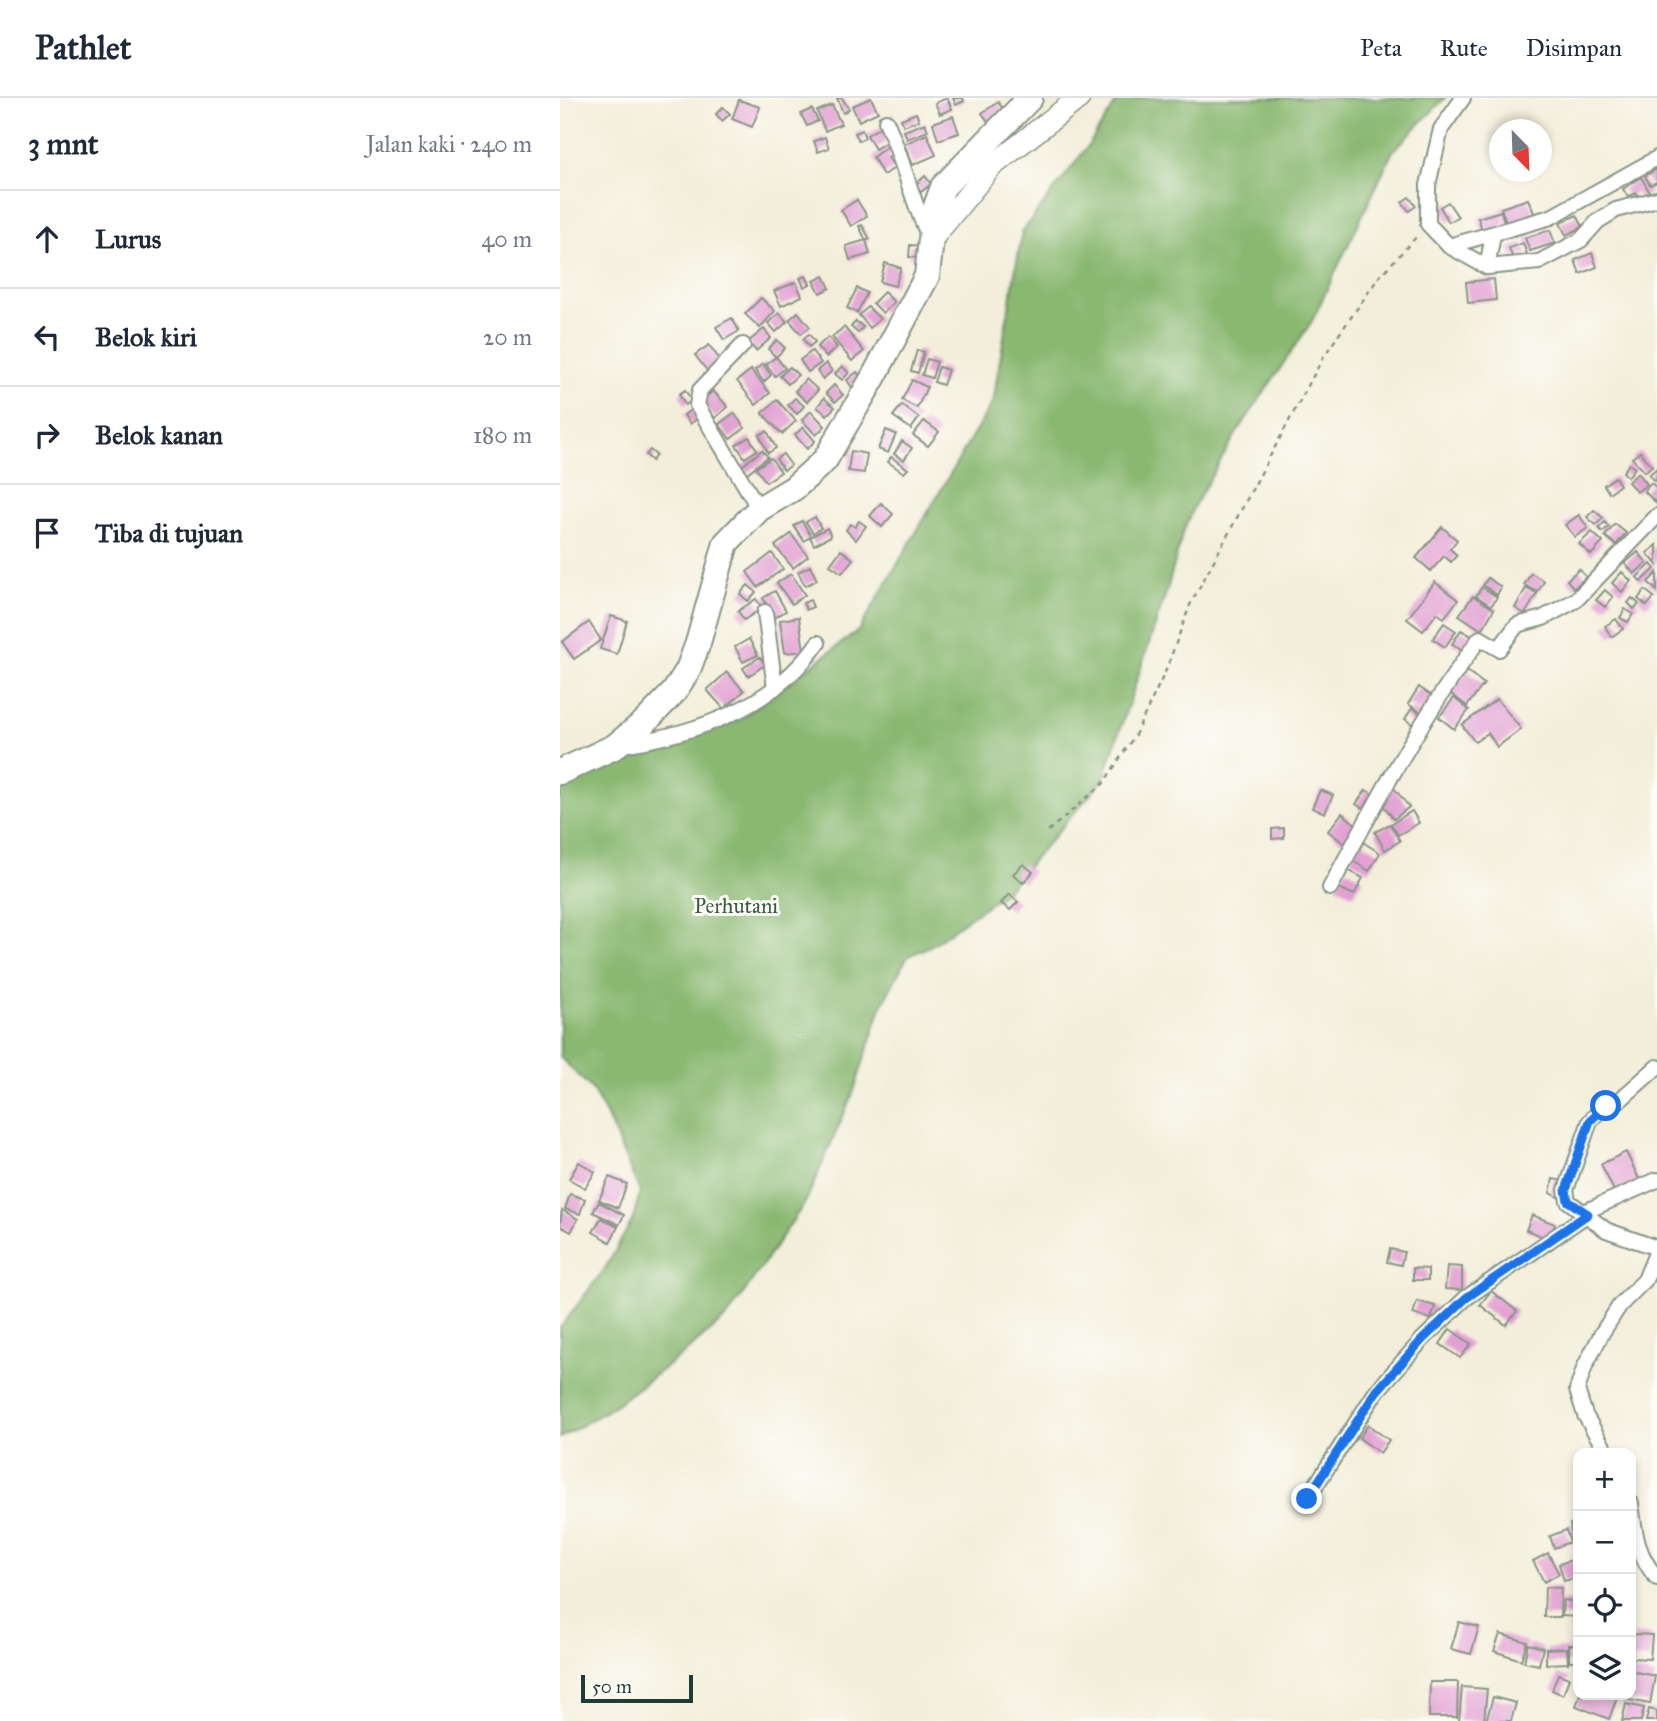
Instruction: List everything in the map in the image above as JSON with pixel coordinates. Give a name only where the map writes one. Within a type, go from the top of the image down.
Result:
[{"type":"highway","points":[[560,772],[614,747],[647,720],[674,692],[688,670],[726,543],[759,509],[794,488],[824,460],[840,436],[927,276],[934,212],[943,187],[1030,98]]},
{"type":"main road","points":[[931,240],[962,199],[992,167],[1079,98]]},
{"type":"street","points":[[1463,98],[1441,129],[1429,185],[1428,224],[1449,246],[1487,267],[1539,262],[1581,240],[1598,221],[1616,210],[1657,199]]},
{"type":"street","points":[[886,121],[899,149],[916,209],[931,240]]},
{"type":"street","points":[[1449,246],[1493,235],[1570,208],[1657,158]]},
{"type":"street","points":[[1487,267],[1493,235]]},
{"type":"street","points":[[743,345],[700,390],[697,405],[759,509]]},
{"type":"street","points":[[1330,888],[1383,790],[1442,691],[1480,638],[1499,649],[1517,625],[1543,618],[1576,600],[1657,516]]},
{"type":"street","points":[[765,612],[775,688]]},
{"type":"street","points":[[614,747],[681,734],[746,707],[801,667],[818,643]]},
{"type":"street","points":[[1604,1448],[1585,1415],[1577,1390],[1585,1366],[1602,1334],[1620,1305],[1645,1280],[1657,1249],[1606,1230],[1568,1201],[1566,1190],[1590,1121],[1602,1108],[1618,1102],[1657,1067]]},
{"type":"street","points":[[1307,1499],[1376,1392],[1422,1340],[1466,1298],[1586,1213],[1657,1180]]},
{"type":"street","points":[[1631,1511],[1633,1536],[1645,1564],[1657,1578]]},
{"type":"path","points":[[1048,831],[1103,784],[1135,735],[1166,670],[1190,605],[1324,356],[1379,277],[1428,224]]},
{"type":"green space","name":"Perhutani","points":[[1119,98],[1445,98],[1393,151],[1312,321],[1236,434],[1194,506],[1183,532],[1167,590],[1103,780],[1006,891],[932,945],[907,957],[881,1007],[854,1091],[806,1201],[728,1316],[678,1358],[611,1408],[560,1438],[560,1328],[606,1267],[633,1219],[640,1192],[606,1114],[591,1088],[560,1057],[560,782],[740,719],[859,630],[993,401],[1022,232],[1088,146]]},
{"type":"building","points":[[837,98],[842,98],[849,109],[843,113]]},
{"type":"building","points":[[871,98],[878,112],[859,121],[852,106]]},
{"type":"building","points":[[947,98],[952,109],[940,114],[935,103]]},
{"type":"building","points":[[953,98],[963,98],[964,101],[956,105]]},
{"type":"building","points":[[739,100],[760,107],[752,127],[732,119]]},
{"type":"building","points":[[998,102],[1005,112],[989,123],[982,113]]},
{"type":"building","points":[[832,105],[841,124],[825,131],[817,111]]},
{"type":"building","points":[[723,107],[730,114],[722,121],[716,114]]},
{"type":"building","points":[[812,109],[818,121],[807,126],[801,114]]},
{"type":"building","points":[[916,113],[919,120],[904,126],[901,119]]},
{"type":"building","points":[[953,116],[959,133],[938,140],[933,123]]},
{"type":"building","points":[[925,123],[928,131],[907,139],[904,131]]},
{"type":"building","points":[[882,126],[890,140],[875,149],[867,135]]},
{"type":"building","points":[[862,130],[865,138],[859,141],[855,133]]},
{"type":"building","points":[[927,134],[936,155],[913,165],[904,144]]},
{"type":"building","points":[[825,137],[829,148],[818,152],[814,141]]},
{"type":"building","points":[[890,144],[895,152],[888,157],[895,168],[883,175],[873,157]]},
{"type":"building","points":[[1657,169],[1657,182],[1650,185],[1645,176]]},
{"type":"building","points":[[925,176],[931,184],[921,192],[915,185]]},
{"type":"building","points":[[1641,177],[1650,193],[1640,199],[1636,193],[1628,197],[1623,189]]},
{"type":"building","points":[[1409,197],[1416,206],[1409,211],[1402,202]]},
{"type":"building","points":[[1528,199],[1535,215],[1507,225],[1501,208]]},
{"type":"building","points":[[857,200],[867,216],[851,226],[841,210]]},
{"type":"building","points":[[1448,202],[1458,217],[1449,222],[1440,207]]},
{"type":"building","points":[[1501,211],[1505,225],[1483,233],[1478,218]]},
{"type":"building","points":[[1577,215],[1583,227],[1566,235],[1560,223]]},
{"type":"building","points":[[862,225],[870,239],[866,241],[859,226]]},
{"type":"building","points":[[1550,230],[1555,243],[1530,251],[1525,238]]},
{"type":"building","points":[[866,240],[870,254],[850,260],[846,246]]},
{"type":"building","points":[[1523,243],[1527,254],[1513,259],[1509,248]]},
{"type":"building","points":[[910,245],[920,246],[918,258],[909,257]]},
{"type":"building","points":[[1592,253],[1597,267],[1580,274],[1575,260]]},
{"type":"building","points":[[885,263],[901,268],[895,286],[880,282]]},
{"type":"building","points":[[806,276],[810,284],[804,287],[800,278]]},
{"type":"building","points":[[824,276],[830,288],[820,293],[814,281]]},
{"type":"building","points":[[1494,279],[1496,300],[1468,303],[1466,282]]},
{"type":"building","points":[[796,282],[802,296],[781,306],[774,291]]},
{"type":"building","points":[[857,288],[867,293],[857,313],[847,308]]},
{"type":"building","points":[[884,292],[894,302],[883,313],[873,303]]},
{"type":"building","points":[[761,298],[775,311],[760,328],[745,314]]},
{"type":"building","points":[[868,307],[880,319],[870,328],[859,315]]},
{"type":"building","points":[[798,312],[810,327],[801,334],[789,320]]},
{"type":"building","points":[[779,313],[787,322],[776,332],[768,323]]},
{"type":"building","points":[[732,318],[739,331],[724,340],[716,327]]},
{"type":"building","points":[[856,321],[863,327],[858,333],[851,327]]},
{"type":"building","points":[[844,327],[864,351],[852,361],[832,337]]},
{"type":"building","points":[[764,329],[771,338],[756,351],[748,342]]},
{"type":"building","points":[[809,334],[815,342],[809,347],[803,339]]},
{"type":"building","points":[[828,337],[837,347],[826,357],[817,347]]},
{"type":"building","points":[[777,340],[785,348],[776,357],[768,349]]},
{"type":"building","points":[[709,345],[721,361],[708,372],[695,355]]},
{"type":"building","points":[[917,350],[924,352],[918,373],[911,371]]},
{"type":"building","points":[[812,351],[821,363],[808,372],[800,360]]},
{"type":"building","points":[[776,357],[785,368],[775,376],[766,364]]},
{"type":"building","points":[[927,359],[937,362],[932,378],[922,375]]},
{"type":"building","points":[[826,363],[832,371],[823,379],[817,371]]},
{"type":"building","points":[[763,364],[771,375],[764,382],[755,370]]},
{"type":"building","points":[[842,366],[849,373],[842,380],[835,374]]},
{"type":"building","points":[[790,367],[798,375],[788,384],[780,376]]},
{"type":"building","points":[[939,367],[948,370],[943,385],[934,382]]},
{"type":"building","points":[[751,370],[770,393],[756,405],[737,381]]},
{"type":"building","points":[[857,372],[863,381],[853,389],[847,380]]},
{"type":"building","points":[[806,379],[818,390],[807,402],[795,391]]},
{"type":"building","points":[[912,380],[927,387],[917,408],[902,400]]},
{"type":"building","points":[[834,385],[843,395],[835,402],[826,393]]},
{"type":"building","points":[[685,390],[692,401],[685,405],[679,394]]},
{"type":"building","points":[[713,391],[728,407],[715,418],[701,402]]},
{"type":"building","points":[[795,398],[804,406],[797,414],[788,405]]},
{"type":"building","points":[[824,398],[835,407],[827,415],[817,407]]},
{"type":"building","points":[[777,400],[796,421],[782,434],[762,413]]},
{"type":"building","points":[[902,405],[919,418],[911,429],[893,416]]},
{"type":"building","points":[[692,409],[698,418],[690,424],[684,415]]},
{"type":"building","points":[[811,411],[825,426],[816,435],[802,420]]},
{"type":"building","points":[[734,413],[745,428],[730,439],[719,424]]},
{"type":"building","points":[[924,421],[939,432],[928,446],[913,435]]},
{"type":"building","points":[[803,427],[815,441],[807,449],[795,435]]},
{"type":"building","points":[[886,430],[896,434],[888,453],[878,449]]},
{"type":"building","points":[[767,431],[776,448],[768,453],[759,435]]},
{"type":"building","points":[[749,437],[757,450],[745,458],[736,445]]},
{"type":"building","points":[[902,441],[912,448],[904,460],[894,454]]},
{"type":"building","points":[[650,450],[656,455],[652,461],[646,455]]},
{"type":"building","points":[[762,450],[768,457],[747,473],[742,466]]},
{"type":"building","points":[[851,451],[867,454],[864,473],[848,471]]},
{"type":"building","points":[[1640,452],[1652,466],[1645,472],[1632,458]]},
{"type":"building","points":[[783,454],[791,465],[784,470],[776,459]]},
{"type":"building","points":[[891,457],[908,469],[904,473],[888,462]]},
{"type":"building","points":[[771,458],[781,472],[766,482],[756,468]]},
{"type":"building","points":[[1629,464],[1635,468],[1628,477],[1623,472]]},
{"type":"building","points":[[1657,468],[1657,479],[1654,481],[1649,475]]},
{"type":"building","points":[[1638,473],[1647,484],[1637,492],[1628,482]]},
{"type":"building","points":[[1615,477],[1620,485],[1609,493],[1604,485]]},
{"type":"building","points":[[1651,483],[1657,488],[1657,504],[1644,491]]},
{"type":"building","points":[[881,503],[893,514],[882,527],[870,516]]},
{"type":"building","points":[[1594,510],[1603,518],[1596,525],[1587,517]]},
{"type":"building","points":[[1579,515],[1588,528],[1575,537],[1565,525]]},
{"type":"building","points":[[815,517],[821,528],[813,533],[806,522]]},
{"type":"building","points":[[802,521],[811,536],[804,541],[794,526]]},
{"type":"building","points":[[859,521],[866,526],[856,540],[846,530],[850,524],[855,527]]},
{"type":"building","points":[[1605,522],[1609,527],[1602,532],[1599,528]]},
{"type":"building","points":[[1615,524],[1626,533],[1616,545],[1605,536]]},
{"type":"building","points":[[1442,527],[1457,540],[1450,549],[1457,555],[1451,562],[1444,556],[1431,571],[1416,558]]},
{"type":"building","points":[[827,528],[831,536],[814,545],[810,537]]},
{"type":"building","points":[[1592,532],[1603,542],[1591,555],[1579,544]]},
{"type":"building","points":[[791,534],[808,556],[793,568],[775,546]]},
{"type":"building","points":[[1657,545],[1657,565],[1647,553]]},
{"type":"building","points":[[841,550],[853,559],[842,573],[830,565]]},
{"type":"building","points":[[1638,552],[1647,563],[1634,574],[1625,563]]},
{"type":"building","points":[[772,553],[783,569],[758,587],[747,572]]},
{"type":"building","points":[[1651,564],[1655,569],[1641,582],[1637,577]]},
{"type":"building","points":[[810,566],[817,580],[805,586],[798,572]]},
{"type":"building","points":[[1579,569],[1586,577],[1574,588],[1567,580]]},
{"type":"building","points":[[1622,572],[1631,581],[1622,592],[1612,583]]},
{"type":"building","points":[[1531,573],[1544,581],[1538,592],[1524,585]]},
{"type":"building","points":[[1657,573],[1657,591],[1648,582]]},
{"type":"building","points":[[791,574],[805,595],[792,604],[777,583]]},
{"type":"building","points":[[1488,578],[1501,587],[1497,595],[1483,585]]},
{"type":"building","points":[[1435,582],[1458,600],[1444,618],[1437,613],[1423,631],[1407,619]]},
{"type":"building","points":[[748,585],[756,592],[748,601],[740,594]]},
{"type":"building","points":[[1482,587],[1497,597],[1491,606],[1476,596]]},
{"type":"building","points":[[1526,588],[1537,594],[1525,614],[1515,608]]},
{"type":"building","points":[[1605,590],[1613,597],[1605,607],[1596,600]]},
{"type":"building","points":[[1645,590],[1654,597],[1647,606],[1638,599]]},
{"type":"building","points":[[775,591],[786,611],[774,618],[763,598]]},
{"type":"building","points":[[1473,596],[1494,609],[1482,630],[1459,615]]},
{"type":"building","points":[[1632,598],[1639,604],[1634,609],[1628,603]]},
{"type":"building","points":[[756,599],[762,608],[744,620],[738,611]]},
{"type":"building","points":[[810,600],[813,607],[806,610],[803,603]]},
{"type":"building","points":[[1625,609],[1633,614],[1628,622],[1620,618]]},
{"type":"building","points":[[611,616],[627,621],[617,654],[600,649]]},
{"type":"building","points":[[799,617],[804,651],[785,653],[780,620]]},
{"type":"building","points":[[1616,619],[1623,629],[1611,637],[1605,626]]},
{"type":"building","points":[[589,622],[601,640],[574,659],[562,642]]},
{"type":"building","points":[[1444,623],[1456,631],[1445,647],[1433,639]]},
{"type":"building","points":[[1461,630],[1472,636],[1463,650],[1452,644]]},
{"type":"building","points":[[749,639],[758,655],[743,662],[735,647]]},
{"type":"building","points":[[760,657],[765,665],[748,676],[743,668]]},
{"type":"building","points":[[1467,671],[1484,684],[1467,706],[1450,693]]},
{"type":"building","points":[[727,672],[744,691],[724,709],[707,690]]},
{"type":"building","points":[[1419,687],[1435,698],[1424,714],[1408,704]]},
{"type":"building","points":[[1454,698],[1469,710],[1454,729],[1439,717]]},
{"type":"building","points":[[1497,699],[1521,729],[1497,747],[1488,733],[1475,742],[1462,725]]},
{"type":"building","points":[[1412,708],[1425,717],[1417,728],[1405,719]]},
{"type":"building","points":[[1394,788],[1409,807],[1394,819],[1379,800]]},
{"type":"building","points":[[1320,790],[1333,795],[1325,813],[1312,808]]},
{"type":"building","points":[[1366,790],[1376,796],[1367,811],[1356,804]]},
{"type":"building","points":[[1412,811],[1419,823],[1398,835],[1391,824]]},
{"type":"building","points":[[1342,813],[1359,827],[1345,844],[1328,831]]},
{"type":"building","points":[[1390,824],[1400,841],[1385,850],[1375,832]]},
{"type":"building","points":[[1284,828],[1284,838],[1272,839],[1272,829]]},
{"type":"building","points":[[1361,841],[1380,853],[1369,871],[1350,859]]},
{"type":"building","points":[[1023,864],[1033,872],[1023,883],[1013,874]]},
{"type":"building","points":[[1346,869],[1363,878],[1354,895],[1337,887]]},
{"type":"building","points":[[1009,894],[1018,902],[1010,910],[1001,903]]},
{"type":"building","points":[[1626,1152],[1640,1181],[1615,1193],[1601,1164]]},
{"type":"building","points":[[579,1162],[595,1172],[585,1188],[569,1179]]},
{"type":"building","points":[[609,1177],[627,1184],[618,1208],[599,1200]]},
{"type":"building","points":[[1553,1179],[1563,1181],[1560,1198],[1550,1193]]},
{"type":"building","points":[[570,1194],[585,1199],[580,1214],[565,1209]]},
{"type":"building","points":[[599,1202],[624,1215],[619,1225],[593,1212]]},
{"type":"building","points":[[562,1210],[578,1219],[571,1232],[560,1226]]},
{"type":"building","points":[[1532,1215],[1555,1224],[1549,1239],[1526,1230]]},
{"type":"building","points":[[601,1218],[618,1227],[610,1242],[593,1232]]},
{"type":"building","points":[[1390,1249],[1404,1252],[1401,1265],[1387,1262]]},
{"type":"building","points":[[1447,1266],[1462,1267],[1462,1290],[1445,1289]]},
{"type":"building","points":[[1413,1268],[1428,1269],[1428,1280],[1413,1280]]},
{"type":"building","points":[[1491,1291],[1517,1311],[1506,1325],[1480,1305]]},
{"type":"building","points":[[1417,1301],[1435,1306],[1431,1319],[1413,1314]]},
{"type":"building","points":[[1450,1329],[1471,1344],[1460,1358],[1440,1344]]},
{"type":"building","points":[[1368,1425],[1389,1440],[1380,1453],[1359,1438]]},
{"type":"building","points":[[1573,1523],[1573,1546],[1570,1524]]},
{"type":"building","points":[[1566,1530],[1570,1542],[1554,1548],[1550,1536]]},
{"type":"building","points":[[1548,1553],[1559,1574],[1544,1582],[1533,1561]]},
{"type":"building","points":[[1573,1560],[1573,1578],[1564,1581],[1559,1564]]},
{"type":"building","points":[[1545,1587],[1561,1588],[1560,1617],[1544,1617]]},
{"type":"building","points":[[1563,1600],[1573,1601],[1573,1617],[1562,1616]]},
{"type":"building","points":[[1459,1622],[1479,1627],[1471,1654],[1451,1649]]},
{"type":"building","points":[[1500,1634],[1527,1642],[1521,1660],[1494,1651]]},
{"type":"building","points":[[1636,1634],[1652,1635],[1650,1659],[1636,1658]]},
{"type":"building","points":[[1528,1644],[1543,1648],[1539,1665],[1524,1662]]},
{"type":"building","points":[[1569,1645],[1573,1645],[1573,1661],[1569,1661]]},
{"type":"building","points":[[1567,1648],[1568,1663],[1546,1664],[1546,1649]]},
{"type":"building","points":[[1636,1672],[1655,1676],[1650,1704],[1629,1700],[1636,1700]]},
{"type":"building","points":[[1558,1674],[1569,1678],[1563,1695],[1552,1690]]},
{"type":"building","points":[[1430,1682],[1458,1682],[1457,1717],[1429,1717]]},
{"type":"building","points":[[1462,1687],[1487,1689],[1484,1721],[1459,1721]]},
{"type":"building","points":[[1493,1697],[1516,1703],[1511,1721],[1486,1721]]},
{"type":"building","points":[[1578,1700],[1616,1700],[1609,1719],[1576,1706]]},
{"type":"building","points":[[1626,1704],[1644,1708],[1641,1721],[1622,1721]]},
{"type":"building","points":[[1649,1709],[1657,1711],[1657,1721],[1646,1721]]},
{"type":"route","points":[[1307,1499],[1376,1392],[1422,1340],[1466,1298],[1588,1214],[1568,1201],[1566,1190],[1590,1121],[1606,1106]]}]
